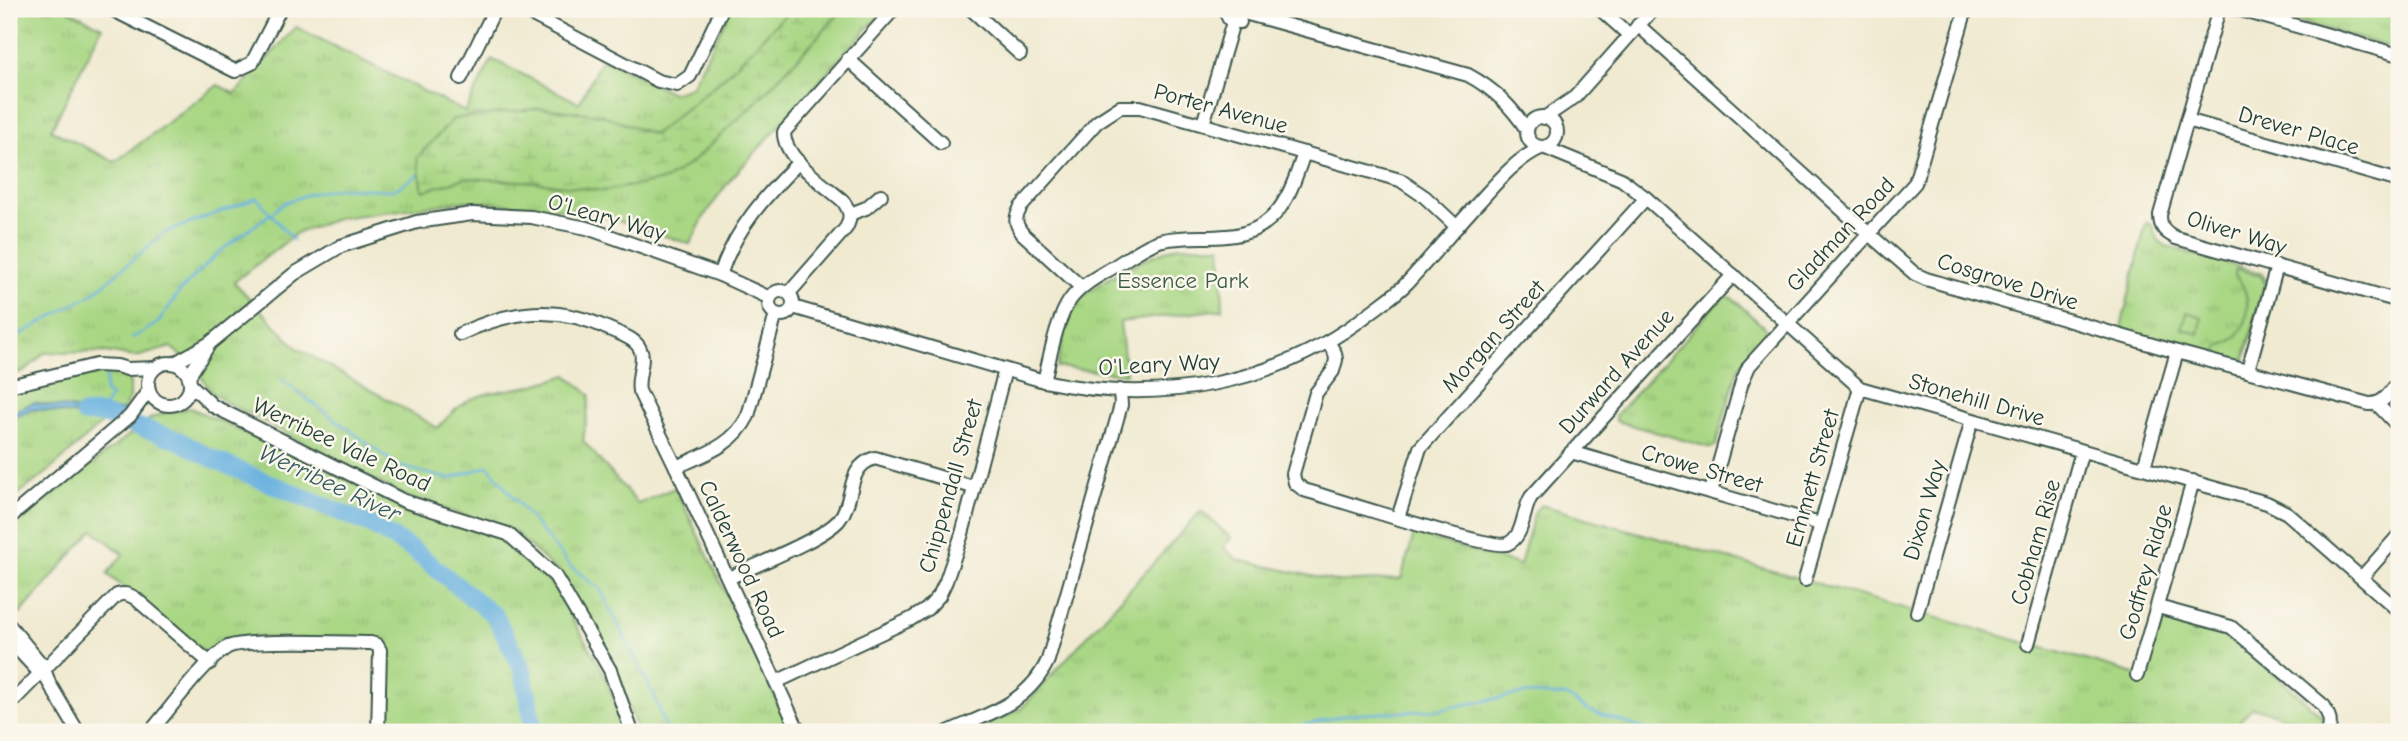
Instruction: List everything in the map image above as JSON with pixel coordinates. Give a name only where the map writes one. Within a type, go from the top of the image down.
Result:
[{"type":"street","points":[[111,9],[235,71],[252,63],[280,9]]},
{"type":"street","points":[[461,78],[495,9]]},
{"type":"street","points":[[521,9],[658,81],[677,85],[690,76],[722,9]]},
{"type":"street","points":[[789,293],[846,228],[850,214],[843,201],[791,154],[785,143],[784,132],[894,9]]},
{"type":"street","points":[[971,9],[1020,54]]},
{"type":"street","points":[[1224,9],[1226,16],[1233,22],[1242,21],[1249,12],[1468,75],[1489,86],[1505,101],[1534,145],[1543,147]]},
{"type":"street","points":[[1600,9],[1629,35]]},
{"type":"street","points":[[1505,174],[1533,151],[1553,142],[1575,97],[1653,9]]},
{"type":"street","name":"Gladman Road","points":[[1711,492],[1745,373],[1915,183],[1966,9]]},
{"type":"street","name":"Oliver Way","points":[[2219,9],[2160,215],[2160,224],[2176,238],[2399,301]]},
{"type":"street","points":[[2237,9],[2399,55]]},
{"type":"street","points":[[1203,124],[1233,22]]},
{"type":"street","name":"Cosgrove Drive","points":[[1638,25],[1915,274],[2177,352],[2369,404],[2378,404]]},
{"type":"street","points":[[848,59],[940,143]]},
{"type":"street","points":[[1505,174],[1524,144],[1532,122],[1575,97]]},
{"type":"street","points":[[1505,101],[1554,124],[1568,152],[1578,162]]},
{"type":"street","name":"Porter Avenue","points":[[1081,287],[1022,233],[1015,218],[1021,207],[1097,122],[1120,107],[1140,107],[1400,180],[1425,197],[1457,227]]},
{"type":"street","name":"Drever Place","points":[[2188,120],[2399,181]]},
{"type":"street","name":"Stonehill Drive","points":[[1543,147],[1621,179],[1646,198],[1860,388],[2267,503],[2287,513],[2399,611]]},
{"type":"street","points":[[1044,381],[1062,317],[1069,302],[1081,287],[1160,240],[1229,236],[1266,223],[1284,205],[1292,191],[1304,153]]},
{"type":"street","points":[[720,275],[731,244],[745,223],[799,162]]},
{"type":"street","name":"O'Leary Way","points":[[793,307],[1075,388],[1121,390],[1206,387],[1261,373],[1328,342],[1354,326],[1406,285],[1505,174]]},
{"type":"street","points":[[850,214],[866,208],[881,195]]},
{"type":"street","name":"Morgan Street","points":[[1398,518],[1420,448],[1646,198]]},
{"type":"street","name":"O'Leary Way","points":[[175,363],[210,343],[294,274],[341,246],[417,222],[472,214],[531,217],[587,228],[720,275],[770,298]]},
{"type":"street","points":[[2248,370],[2277,266]]},
{"type":"street","name":"Durward Avenue","points":[[1398,518],[1489,544],[1506,544],[1515,539],[1531,497],[1733,275]]},
{"type":"street","points":[[777,291],[789,293],[793,299],[793,307],[784,315],[776,314],[769,307],[770,298],[777,291]]},
{"type":"street","points":[[460,334],[500,317],[537,312],[565,313],[592,321],[632,340],[640,348],[642,360],[637,381],[639,391],[676,467]]},
{"type":"street","name":"Calderwood Road","points":[[776,314],[748,416],[742,427],[731,440],[720,447],[676,467],[799,732]]},
{"type":"street","points":[[1328,342],[1336,360],[1333,370],[1316,393],[1293,474],[1296,483],[1304,490],[1398,518]]},
{"type":"street","name":"O'Leary Way","points":[[190,380],[210,343]]},
{"type":"street","points":[[2144,467],[2177,352]]},
{"type":"street","points":[[9,386],[96,365],[127,369],[155,368],[164,363],[181,366],[190,380],[186,398],[175,405],[162,404],[130,416]]},
{"type":"street","points":[[9,518],[130,416],[148,387],[155,368]]},
{"type":"street","points":[[127,369],[148,387],[152,396],[162,404]]},
{"type":"street","name":"Chippendall Street","points":[[776,682],[894,628],[927,609],[939,596],[962,534],[1005,370]]},
{"type":"street","name":"Werribee Vale Road","points":[[190,380],[213,407]]},
{"type":"street","points":[[2399,381],[2378,404],[2399,427]]},
{"type":"street","name":"Emmett Street","points":[[1805,580],[1860,388]]},
{"type":"street","points":[[948,732],[1018,700],[1042,673],[1121,405],[1121,390]]},
{"type":"street","name":"Werribee Vale Road","points":[[180,402],[213,407],[404,501],[508,534],[555,576],[610,670],[632,732]]},
{"type":"street","name":"Dixon Way","points":[[1917,612],[1972,419]]},
{"type":"street","name":"Cobham Rise","points":[[2028,644],[2082,451]]},
{"type":"street","name":"Crowe Street","points":[[1572,452],[1820,524]]},
{"type":"street","points":[[729,578],[829,530],[844,512],[856,471],[866,461],[875,458],[973,487]]},
{"type":"street","name":"Godfrey Ridge","points":[[2137,675],[2193,481]]},
{"type":"street","points":[[2362,578],[2399,535]]},
{"type":"street","points":[[9,705],[44,675],[117,595],[128,594],[135,598],[210,663]]},
{"type":"street","points":[[2158,607],[2231,627],[2324,706],[2329,716],[2328,732]]},
{"type":"street","points":[[9,625],[43,666],[44,675]]},
{"type":"street","points":[[9,640],[44,675],[78,732]]},
{"type":"street","points":[[150,732],[228,646],[257,643],[377,645],[380,650],[378,732]]},
{"type":"green space","points":[[9,9],[66,9],[102,27],[51,130],[115,162],[218,85],[235,94],[296,27],[465,112],[492,59],[579,103],[600,62],[606,60],[672,93],[691,87],[731,9],[885,9],[730,180],[705,215],[690,244],[587,211],[468,201],[339,218],[297,233],[234,282],[297,348],[438,428],[457,408],[474,398],[567,375],[590,395],[583,441],[638,504],[676,489],[792,732],[638,732],[614,665],[562,576],[513,531],[405,496],[226,402],[213,394],[196,369],[171,347],[136,357],[105,352],[44,353],[25,371],[9,375]]},
{"type":"green space","points":[[791,9],[844,9],[755,103],[691,163],[665,180],[603,191],[536,182],[466,178],[423,191],[417,158],[453,119],[542,108],[602,115],[654,135],[722,79]]},
{"type":"green space","points":[[2256,9],[2399,9],[2399,50]]},
{"type":"green space","points":[[2146,223],[2152,225],[2156,237],[2166,246],[2261,273],[2268,282],[2243,365],[2120,332]]},
{"type":"green space","name":"Essence Park","points":[[1178,246],[1221,246],[1223,309],[1120,322],[1126,374],[1057,367],[1070,315],[1088,293],[1117,273]]},
{"type":"green space","points":[[2236,269],[2261,276],[2265,284],[2245,357],[2242,362],[2236,363],[2215,358],[2220,346],[2232,341],[2241,331],[2247,315],[2247,298],[2235,276]]},
{"type":"green space","points":[[1723,297],[1731,297],[1766,329],[1767,337],[1738,368],[1716,445],[1711,448],[1616,421],[1615,416]]},
{"type":"green space","points":[[2187,312],[2202,317],[2199,334],[2182,329]]},
{"type":"green space","points":[[120,371],[130,382],[130,398],[122,411],[88,411],[33,403],[9,414],[9,392],[99,372]]},
{"type":"green space","points":[[191,408],[402,505],[505,540],[552,584],[604,673],[625,732],[382,732],[384,649],[255,637],[226,642],[210,657],[107,574],[123,554],[93,530],[20,614],[9,604],[9,529],[151,418]]},
{"type":"green space","points":[[34,409],[87,416],[111,415],[49,471],[9,501],[9,419]]},
{"type":"green space","points":[[1541,505],[2145,677],[2161,622],[2168,618],[2232,636],[2322,716],[2322,724],[2320,727],[2252,707],[2230,732],[972,732],[1021,709],[1201,511],[1231,538],[1223,547],[1238,560],[1339,582],[1401,579],[1414,534],[1520,565],[1535,511]]},
{"type":"water","points":[[33,403],[88,411],[129,410],[128,415],[87,416],[34,409],[9,419],[9,414]]},
{"type":"waterway","points":[[132,338],[158,323],[180,291],[218,253],[286,202],[315,192],[342,188],[394,190],[418,175]]},
{"type":"waterway","points":[[9,341],[94,293],[164,233],[257,198],[293,240]]},
{"type":"waterway","points":[[100,413],[111,396],[105,392],[106,374]]},
{"type":"waterway","points":[[282,380],[398,466],[449,479],[488,466],[570,566],[600,589],[654,695],[667,732]]},
{"type":"waterway","name":"Werribee River","points":[[84,414],[100,414],[178,440],[213,459],[371,525],[413,550],[495,616],[523,670],[534,732]]},
{"type":"waterway","points":[[1294,732],[1301,726],[1345,715],[1436,710],[1522,694],[1566,696],[1590,711],[1653,732]]}]
